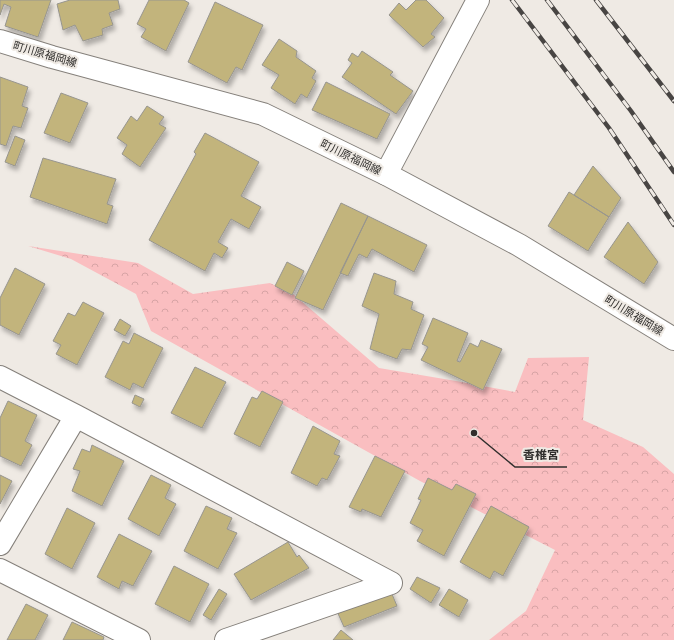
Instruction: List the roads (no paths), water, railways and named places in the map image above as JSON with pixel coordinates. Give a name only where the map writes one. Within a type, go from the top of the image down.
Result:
[{"type":"street","points":[[386,174],[478,0]]},
{"type":"street","name":"町川原福岡線","points":[[0,41],[52,57],[263,114],[386,174],[519,245],[674,339]]},
{"type":"street","points":[[0,377],[391,583],[226,640]]},
{"type":"street","points":[[0,544],[76,416]]},
{"type":"street","points":[[0,570],[139,640]]},
{"type":"railway","points":[[512,0],[609,128],[674,225]]},
{"type":"railway","points":[[547,0],[631,111],[674,172]]},
{"type":"railway","points":[[596,0],[674,101]]},
{"type":"place","name":"香椎宮","points":[[474,433]]}]
